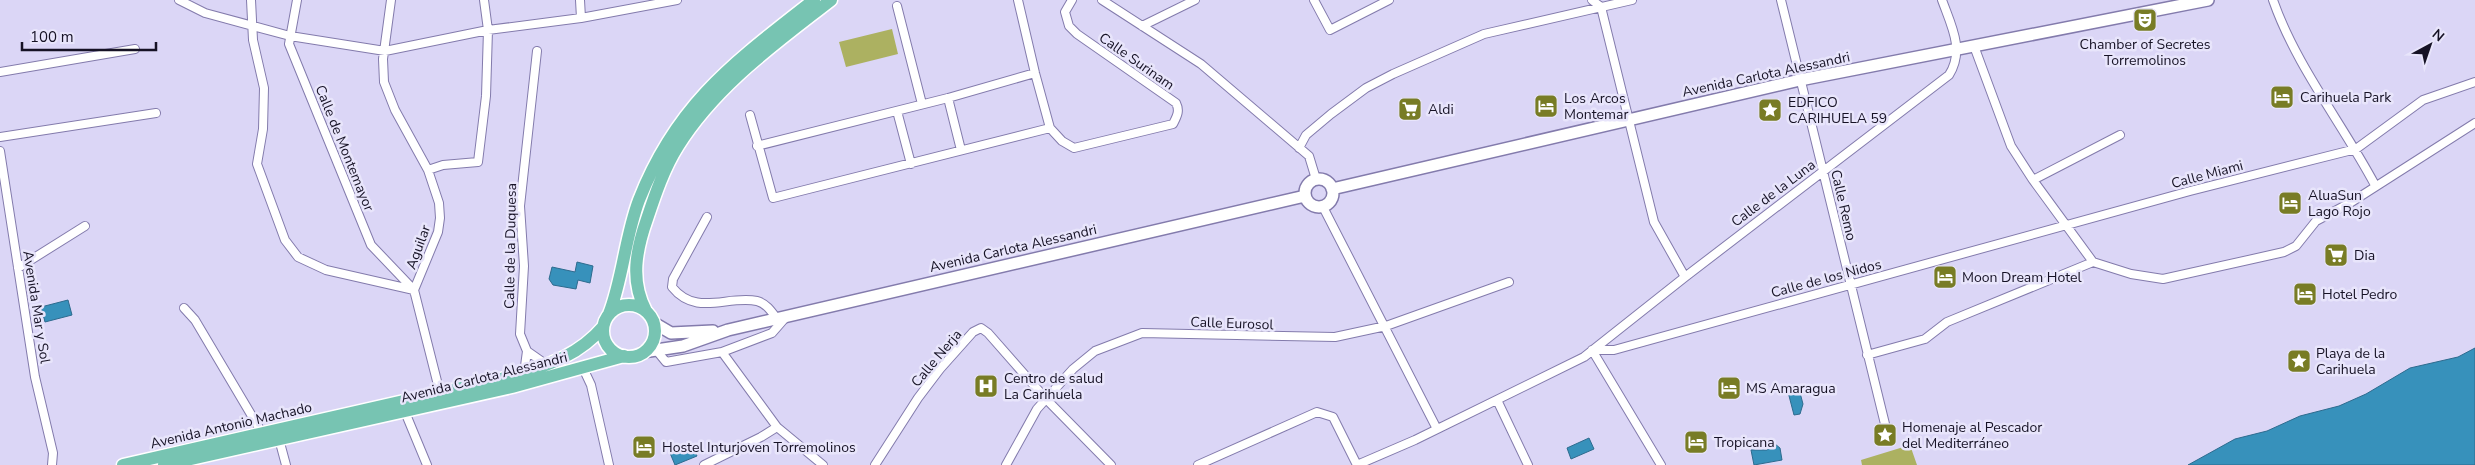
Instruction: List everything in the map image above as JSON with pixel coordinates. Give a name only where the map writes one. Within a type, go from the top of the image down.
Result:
[{"type":"main road","points":[[814,0],[743,55],[707,89],[677,126],[639,200],[628,235],[614,301],[603,327],[603,335],[610,349],[624,356],[638,356],[654,340],[654,323],[639,298],[636,283],[636,262],[640,239],[667,166],[678,147],[716,97],[749,64],[831,0]]},
{"type":"main road","name":"Avenida Carlota Alessandri","points":[[1332,189],[1800,80],[2208,0]]},
{"type":"main road","points":[[1316,179],[1326,181],[1332,189],[1332,198],[1323,207],[1310,205],[1304,196],[1306,186],[1316,179]]},
{"type":"main road","name":"Avenida Carlota Alessandri","points":[[643,352],[683,346],[728,330],[1304,196]]},
{"type":"main road","points":[[609,314],[622,306],[638,307],[646,311]]},
{"type":"main road","name":"Avenida Carlota Alessandri","points":[[654,323],[671,333],[728,330]]},
{"type":"main road","name":"Avenida Carlota Alessandri","points":[[348,419],[440,393],[548,366],[580,350],[603,327]]},
{"type":"main road","name":"Avenida Carlota Alessandri","points":[[348,419],[405,412],[624,356]]},
{"type":"main road","name":"Avenida Antonio Machado","points":[[159,462],[262,433],[348,419]]},
{"type":"main road","name":"Avenida Antonio Machado","points":[[123,465],[159,462],[278,439],[348,419]]},
{"type":"street","points":[[179,0],[205,13],[290,36],[385,51],[488,30],[581,18],[678,0]]},
{"type":"street","points":[[251,0],[252,25],[264,88],[263,129],[257,164],[285,240],[298,258],[326,270],[414,290]]},
{"type":"street","name":"Calle de Montemayor","points":[[297,0],[289,44],[371,245],[414,290]]},
{"type":"street","name":"Aguilar","points":[[391,0],[385,51],[384,82],[395,110],[428,170],[439,203],[440,218],[430,254],[414,290],[440,393]]},
{"type":"street","points":[[428,170],[444,165],[478,162],[486,96],[488,30],[484,0]]},
{"type":"street","points":[[580,0],[581,18]]},
{"type":"street","points":[[750,115],[773,198],[1050,128],[1018,0]]},
{"type":"street","name":"Calle Surinam","points":[[1050,128],[1062,141],[1074,148],[1173,124],[1178,116],[1176,103],[1073,30],[1066,12],[1072,0]]},
{"type":"street","points":[[1102,0],[1201,64],[1309,156],[1316,179]]},
{"type":"street","points":[[1142,26],[1195,0]]},
{"type":"street","points":[[1314,0],[1330,30],[1389,0]]},
{"type":"street","points":[[1592,0],[1601,7],[1654,222],[1685,277]]},
{"type":"street","points":[[1299,148],[1306,135],[1331,114],[1366,88],[1393,74],[1484,34],[1631,0]]},
{"type":"street","name":"Calle Remo","points":[[1781,0],[1885,424]]},
{"type":"street","points":[[1942,0],[1956,38],[1958,49]]},
{"type":"street","points":[[2273,0],[2290,42],[2356,149],[2375,185]]},
{"type":"street","points":[[897,6],[922,104]]},
{"type":"street","points":[[1974,46],[2011,146],[2092,262],[2131,274],[2163,279],[2284,252],[2296,246],[2316,221],[2350,203],[2375,185],[2475,123]]},
{"type":"street","name":"Calle de la Luna","points":[[1357,465],[1437,429],[1584,357],[1685,277],[1949,75],[1954,68],[1958,49]]},
{"type":"street","points":[[0,72],[135,50]]},
{"type":"street","name":"Calle de la Duquesa","points":[[527,351],[520,334],[524,266],[520,206],[537,51]]},
{"type":"street","points":[[758,146],[948,98],[1035,73]]},
{"type":"street","points":[[2356,149],[2423,100],[2474,82]]},
{"type":"street","points":[[948,98],[961,150]]},
{"type":"street","points":[[897,111],[911,164]]},
{"type":"street","points":[[0,137],[156,112]]},
{"type":"street","points":[[2033,180],[2120,134]]},
{"type":"street","name":"Calle Miami","points":[[2066,226],[2190,191],[2356,149]]},
{"type":"street","name":"Avenida Mar y Sol","points":[[0,151],[35,377],[53,453],[52,465]]},
{"type":"street","points":[[1323,207],[1386,326],[1437,429]]},
{"type":"street","points":[[657,351],[666,362],[722,352],[772,333],[782,317],[757,301],[705,304],[693,302],[677,294],[672,287],[673,279],[707,216]]},
{"type":"street","points":[[18,268],[85,226]]},
{"type":"street","name":"Calle de los Nidos","points":[[1592,350],[1614,350],[2066,226]]},
{"type":"street","points":[[1867,355],[1925,339],[1947,322],[2092,262]]},
{"type":"street","name":"Calle Eurosol","points":[[1006,465],[1026,425],[1073,369],[1095,351],[1142,333],[1335,338],[1386,326],[1509,282]]},
{"type":"street","points":[[184,308],[195,320],[262,433]]},
{"type":"street","name":"Calle Nerja","points":[[875,465],[940,369],[973,332],[981,328],[988,333],[1046,399],[1111,465]]},
{"type":"street","points":[[1592,350],[1661,465]]},
{"type":"street","points":[[518,375],[525,366],[527,351],[548,366]]},
{"type":"street","points":[[722,352],[777,426],[823,465]]},
{"type":"street","points":[[583,368],[591,385],[609,465]]},
{"type":"street","points":[[1497,400],[1528,465]]},
{"type":"street","points":[[405,412],[427,465]]},
{"type":"street","points":[[1198,465],[1317,412],[1333,417],[1357,465]]},
{"type":"street","points":[[704,465],[761,437],[777,426]]},
{"type":"street","points":[[278,439],[286,465]]},
{"type":"green space","points":[[892,29],[898,54],[846,67],[839,42]]},
{"type":"green space","points":[[1910,445],[1917,465],[1862,465],[1861,460]]},
{"type":"water","points":[[577,262],[593,266],[590,283],[578,280],[576,289],[553,285],[549,279],[552,267],[575,272]]},
{"type":"water","points":[[68,300],[72,315],[45,322],[41,307]]},
{"type":"water","points":[[2475,348],[2475,465],[2188,465],[2235,439],[2267,431],[2300,416],[2339,406],[2366,394],[2410,368],[2458,357]]},
{"type":"water","points":[[1799,389],[1803,404],[1800,414],[1794,415],[1788,392]]},
{"type":"water","points":[[1589,438],[1594,449],[1571,459],[1567,448]]},
{"type":"water","points":[[691,443],[697,456],[675,465],[670,453]]},
{"type":"water","points":[[1775,444],[1780,448],[1782,460],[1754,465],[1751,450],[1767,450]]},
{"type":"place","name":"Chamber of Secretes Torremolinos","points":[[2145,20]]},
{"type":"place","name":"Carihuela Park","points":[[2282,97]]},
{"type":"place","name":"Los Arcos Montemar","points":[[1546,106]]},
{"type":"place","name":"Aldi","points":[[1410,109]]},
{"type":"place","name":"EDFICO CARIHUELA 59","points":[[1770,110]]},
{"type":"place","name":"AluaSun Lago Rojo","points":[[2290,203]]},
{"type":"place","name":"Dia","points":[[2336,255]]},
{"type":"place","name":"Moon Dream Hotel","points":[[1945,277]]},
{"type":"place","name":"Hotel Pedro","points":[[2305,294]]},
{"type":"place","name":"Playa de la Carihuela","points":[[2299,361]]},
{"type":"place","name":"Centro de salud La Carihuela","points":[[986,386]]},
{"type":"place","name":"MS Amaragua","points":[[1729,388]]},
{"type":"place","name":"Homenaje al Pescador del Mediterráneo","points":[[1885,435]]},
{"type":"place","name":"Tropicana","points":[[1696,442]]},
{"type":"place","name":"Hostel Inturjoven Torremolinos","points":[[644,447]]}]
